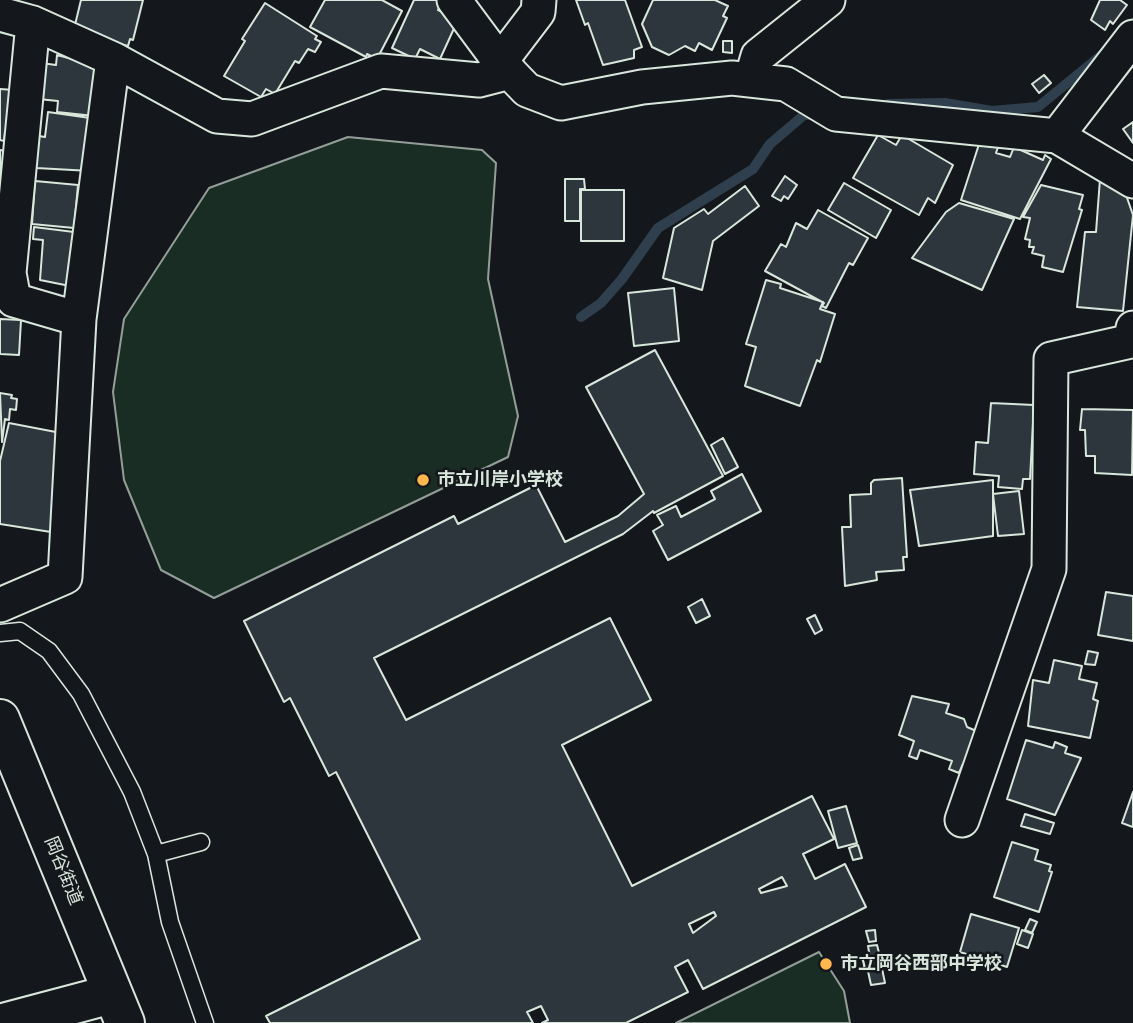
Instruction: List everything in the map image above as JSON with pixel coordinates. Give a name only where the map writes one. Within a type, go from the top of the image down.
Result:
[{"type":"main road","name":"岡谷街道","points":[[0,719],[119,1008]]},
{"type":"main road","points":[[3,1023],[119,1008]]},
{"type":"street","points":[[454,0],[505,67],[527,90],[561,103],[642,87],[732,78],[786,84],[836,114],[1057,136],[1133,181]]},
{"type":"street","points":[[0,14],[33,23],[113,58],[217,116],[252,119],[381,71],[479,80],[505,67],[538,12],[539,0]]},
{"type":"street","points":[[751,80],[758,56],[828,0]]},
{"type":"street","points":[[33,23],[9,273],[14,300],[79,319]]},
{"type":"street","points":[[1057,136],[1133,37]]},
{"type":"street","points":[[0,605],[65,577],[79,319],[113,58]]},
{"type":"street","points":[[962,820],[1049,569],[1051,359],[1131,341],[1133,328]]},
{"type":"lane","points":[[0,633],[20,631],[49,652],[81,694],[132,792],[156,854],[170,922],[205,1023]]},
{"type":"lane","points":[[156,854],[201,842]]},
{"type":"green space","points":[[348,137],[482,150],[496,163],[488,279],[518,416],[508,457],[214,598],[161,570],[124,480],[113,392],[124,319],[209,188]]},
{"type":"green space","points":[[819,952],[844,991],[850,1023],[676,1023]]},
{"type":"building","points":[[81,0],[143,0],[133,40],[130,39],[128,46],[81,34],[74,29]]},
{"type":"building","points":[[325,0],[382,0],[402,11],[377,59],[367,54],[366,57],[310,27]]},
{"type":"building","points":[[414,0],[438,0],[442,2],[438,10],[455,18],[456,24],[440,59],[420,49],[415,59],[392,48]]},
{"type":"building","points":[[576,0],[625,0],[642,47],[634,50],[634,58],[603,65],[588,23],[585,25]]},
{"type":"building","points":[[653,0],[715,0],[728,6],[723,16],[727,18],[712,50],[699,43],[695,51],[685,46],[669,55],[652,47],[642,24]]},
{"type":"building","points":[[1100,0],[1120,0],[1127,5],[1113,24],[1110,21],[1105,30],[1091,20]]},
{"type":"building","points":[[265,3],[317,36],[315,39],[321,42],[315,52],[308,49],[299,63],[295,61],[275,94],[266,89],[261,97],[224,76],[245,41],[242,39]]},
{"type":"building","points":[[723,41],[732,41],[732,53],[723,52]]},
{"type":"building","points":[[57,55],[99,66],[94,116],[57,112],[58,101],[38,99],[41,63],[56,65]]},
{"type":"building","points":[[1044,75],[1051,83],[1039,93],[1032,84]]},
{"type":"building","points":[[0,89],[14,90],[8,132],[5,132],[4,141],[0,140]]},
{"type":"building","points":[[48,112],[97,119],[91,171],[36,168],[37,140],[39,136],[45,137]]},
{"type":"building","points":[[1133,122],[1133,143],[1123,129]]},
{"type":"building","points":[[878,135],[896,145],[902,135],[953,165],[935,203],[928,198],[919,215],[853,178]]},
{"type":"building","points":[[981,138],[1000,141],[996,153],[1010,157],[1014,147],[1043,160],[1045,155],[1051,159],[1020,219],[961,200]]},
{"type":"building","points":[[0,150],[11,152],[0,207]]},
{"type":"building","points":[[785,176],[797,185],[788,199],[784,196],[781,201],[772,196]]},
{"type":"building","points":[[565,179],[584,179],[585,189],[580,189],[580,221],[565,221]]},
{"type":"building","points":[[1100,179],[1125,192],[1133,215],[1123,311],[1077,307],[1085,232],[1096,232]]},
{"type":"building","points":[[35,181],[78,185],[74,228],[32,224]]},
{"type":"building","points":[[844,183],[891,210],[876,238],[828,210]]},
{"type":"building","points":[[1041,185],[1083,195],[1079,209],[1082,210],[1063,272],[1042,267],[1044,256],[1032,253],[1034,247],[1029,247],[1030,240],[1025,239],[1030,218],[1023,217]]},
{"type":"building","points":[[745,186],[759,206],[713,241],[702,290],[663,278],[674,228],[704,209],[708,214]]},
{"type":"building","points":[[581,190],[624,190],[624,241],[581,241]]},
{"type":"building","points":[[959,203],[1014,219],[982,290],[912,258],[946,212]]},
{"type":"building","points":[[818,210],[868,238],[853,265],[849,263],[826,308],[822,306],[824,303],[765,271],[781,244],[786,247],[796,223],[807,229]]},
{"type":"building","points":[[34,227],[82,233],[75,287],[40,280],[43,240],[33,239]]},
{"type":"building","points":[[766,280],[781,284],[780,288],[823,302],[820,309],[835,314],[820,362],[817,360],[800,406],[745,386],[756,347],[746,344]]},
{"type":"building","points":[[674,288],[679,341],[634,346],[628,293]]},
{"type":"building","points":[[0,319],[21,320],[19,355],[0,354]]},
{"type":"building","points":[[655,350],[723,476],[654,513],[653,511],[623,534],[374,658],[406,720],[610,618],[651,700],[562,745],[632,886],[812,796],[834,839],[803,854],[815,879],[845,864],[866,907],[703,989],[688,960],[675,967],[688,992],[626,1023],[542,1023],[548,1020],[541,1006],[527,1012],[533,1023],[270,1023],[266,1016],[420,939],[336,772],[329,776],[290,698],[284,702],[244,621],[454,516],[458,524],[536,485],[565,542],[618,516],[644,494],[586,387]],"holes":[[[782,877],[787,886],[761,893],[759,889]],[[714,912],[716,916],[693,933],[689,924]]]},
{"type":"building","points":[[0,393],[12,395],[11,398],[17,399],[16,410],[10,409],[9,420],[5,419],[2,442]]},
{"type":"building","points":[[991,403],[1034,405],[1030,479],[1023,479],[1022,489],[998,487],[999,476],[974,474],[976,442],[988,443]]},
{"type":"building","points":[[1082,409],[1133,410],[1132,475],[1095,473],[1095,456],[1086,456],[1085,430],[1080,430]]},
{"type":"building","points":[[9,423],[61,433],[65,448],[51,532],[0,524],[0,461]]},
{"type":"building","points":[[723,438],[738,467],[725,474],[711,445]]},
{"type":"building","points":[[742,474],[761,511],[668,560],[653,531],[663,525],[657,515],[676,506],[681,517],[715,499],[711,491]]},
{"type":"building","points":[[902,478],[907,557],[903,557],[904,570],[876,572],[877,580],[845,586],[842,527],[851,527],[850,495],[871,494],[871,483],[874,480]]},
{"type":"building","points":[[993,480],[993,536],[919,546],[910,490]]},
{"type":"building","points":[[1019,491],[1024,534],[998,536],[993,494]]},
{"type":"building","points":[[1106,592],[1133,596],[1133,641],[1098,635]]},
{"type":"building","points":[[702,599],[710,616],[696,623],[688,607]]},
{"type":"building","points":[[815,615],[822,630],[815,634],[807,619]]},
{"type":"building","points":[[1088,651],[1098,653],[1095,665],[1085,664]]},
{"type":"building","points":[[1054,660],[1082,666],[1079,679],[1097,683],[1093,699],[1098,701],[1090,738],[1028,726],[1033,680],[1049,683]]},
{"type":"building","points":[[912,696],[949,704],[946,713],[964,719],[967,727],[981,733],[969,766],[963,764],[959,773],[949,769],[952,761],[920,750],[917,759],[909,756],[914,741],[899,735]]},
{"type":"building","points":[[1026,740],[1053,748],[1055,742],[1067,747],[1065,753],[1081,758],[1055,815],[1007,799]]},
{"type":"building","points":[[1133,792],[1133,827],[1122,823]]},
{"type":"building","points":[[846,806],[857,843],[838,848],[828,811]]},
{"type":"building","points":[[1025,814],[1054,823],[1050,834],[1021,826]]},
{"type":"building","points":[[1012,842],[1038,850],[1035,860],[1051,865],[1049,871],[1052,872],[1039,912],[994,897]]},
{"type":"building","points":[[858,845],[862,858],[853,860],[849,848]]},
{"type":"building","points":[[971,914],[1019,928],[1007,967],[960,952]]},
{"type":"building","points":[[1030,919],[1037,922],[1032,933],[1025,930]]},
{"type":"building","points":[[875,930],[876,941],[869,942],[866,931]]},
{"type":"building","points":[[1022,930],[1033,934],[1028,948],[1017,944]]},
{"type":"building","points":[[877,945],[880,957],[870,958],[868,946]]},
{"type":"building","points":[[880,959],[885,983],[871,985],[866,962]]},
{"type":"waterway","points":[[888,104],[945,103],[992,111],[1038,107],[1104,53]]},
{"type":"waterway","points":[[581,317],[601,303],[622,279],[658,228],[753,169],[770,144],[804,115],[817,114]]},
{"type":"place","name":"市立川岸小学校","points":[[423,480]]},
{"type":"place","name":"市立岡谷西部中学校","points":[[826,964]]}]
